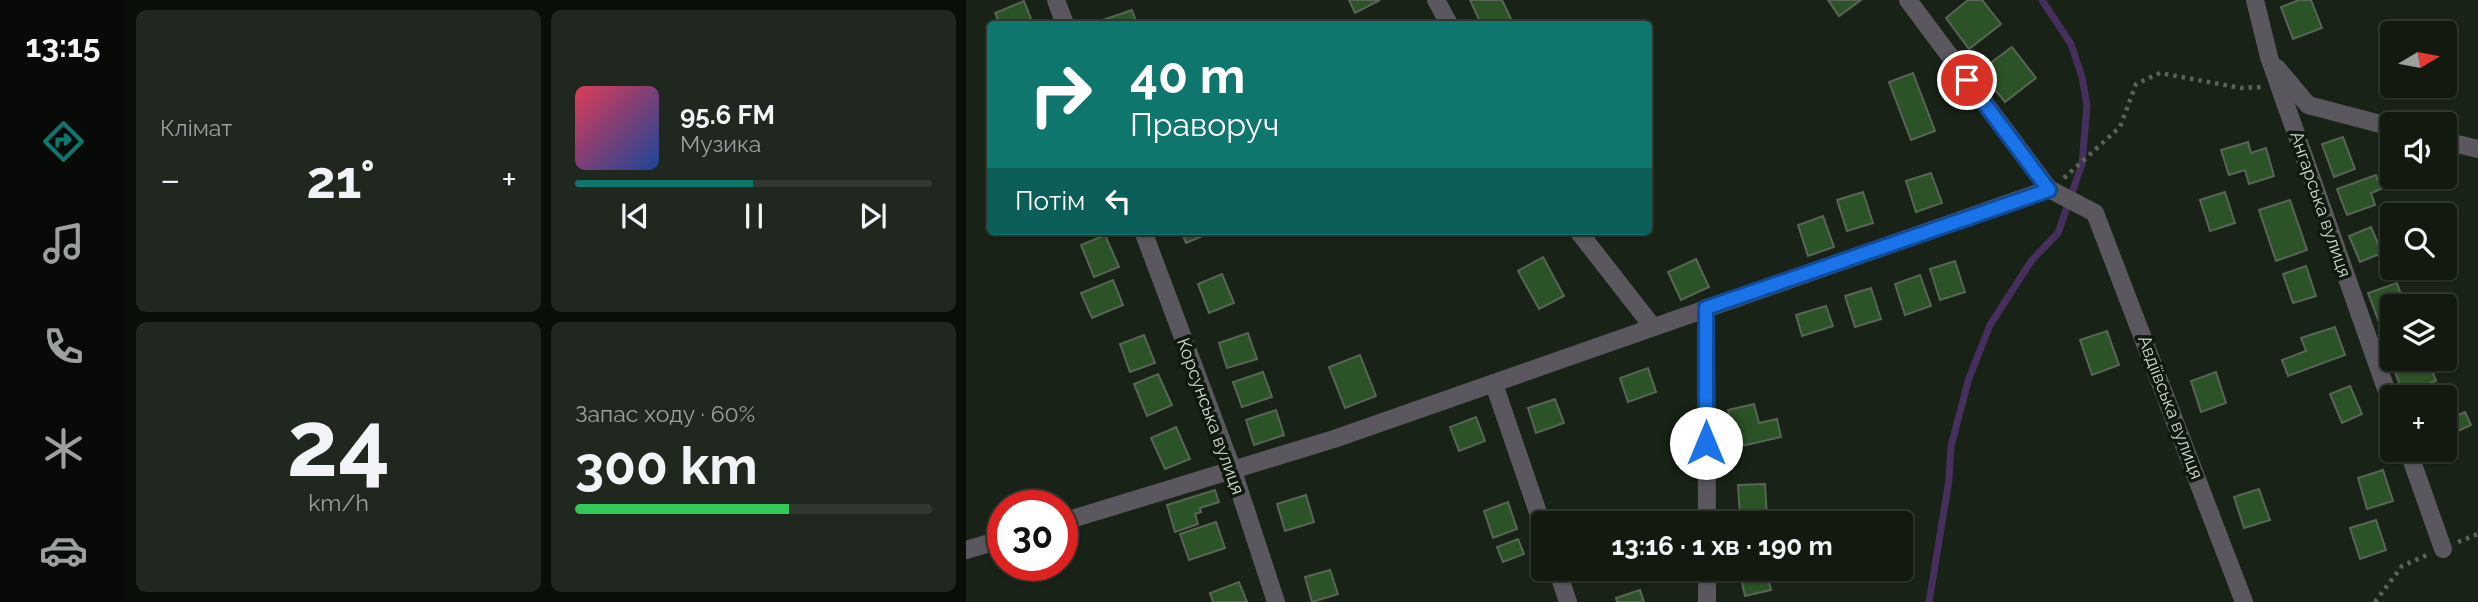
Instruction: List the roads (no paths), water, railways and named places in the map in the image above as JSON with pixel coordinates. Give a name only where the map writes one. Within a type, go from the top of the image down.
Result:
[{"type":"street","points":[[1056,0],[1064,21]]},
{"type":"street","points":[[1436,0],[1447,21]]},
{"type":"street","points":[[1078,517],[1334,439],[2049,190],[1908,0]]},
{"type":"street","name":"Ангарська вулиця","points":[[2255,0],[2269,57],[2385,385]]},
{"type":"street","points":[[2269,57],[2308,105],[2380,124]]},
{"type":"street","points":[[2457,144],[2478,149]]},
{"type":"street","name":"Авдіївська вулиця","points":[[2049,190],[2095,213],[2244,602]]},
{"type":"street","name":"Корсунська вулиця","points":[[1144,235],[1233,471],[1276,602]]},
{"type":"street","points":[[1581,235],[1653,327]]},
{"type":"street","points":[[1706,308],[1707,511]]},
{"type":"street","points":[[1494,384],[1537,511]]},
{"type":"street","points":[[2412,462],[2443,549]]},
{"type":"street","points":[[966,550],[987,544]]},
{"type":"street","points":[[1561,581],[1568,602]]},
{"type":"street","points":[[1707,581],[1707,602]]},
{"type":"waterway","points":[[1929,602],[1949,480],[1951,446],[1969,378],[1990,325],[2032,260],[2058,233],[2082,164],[2087,105],[2082,77],[2071,44],[2042,0]]}]
